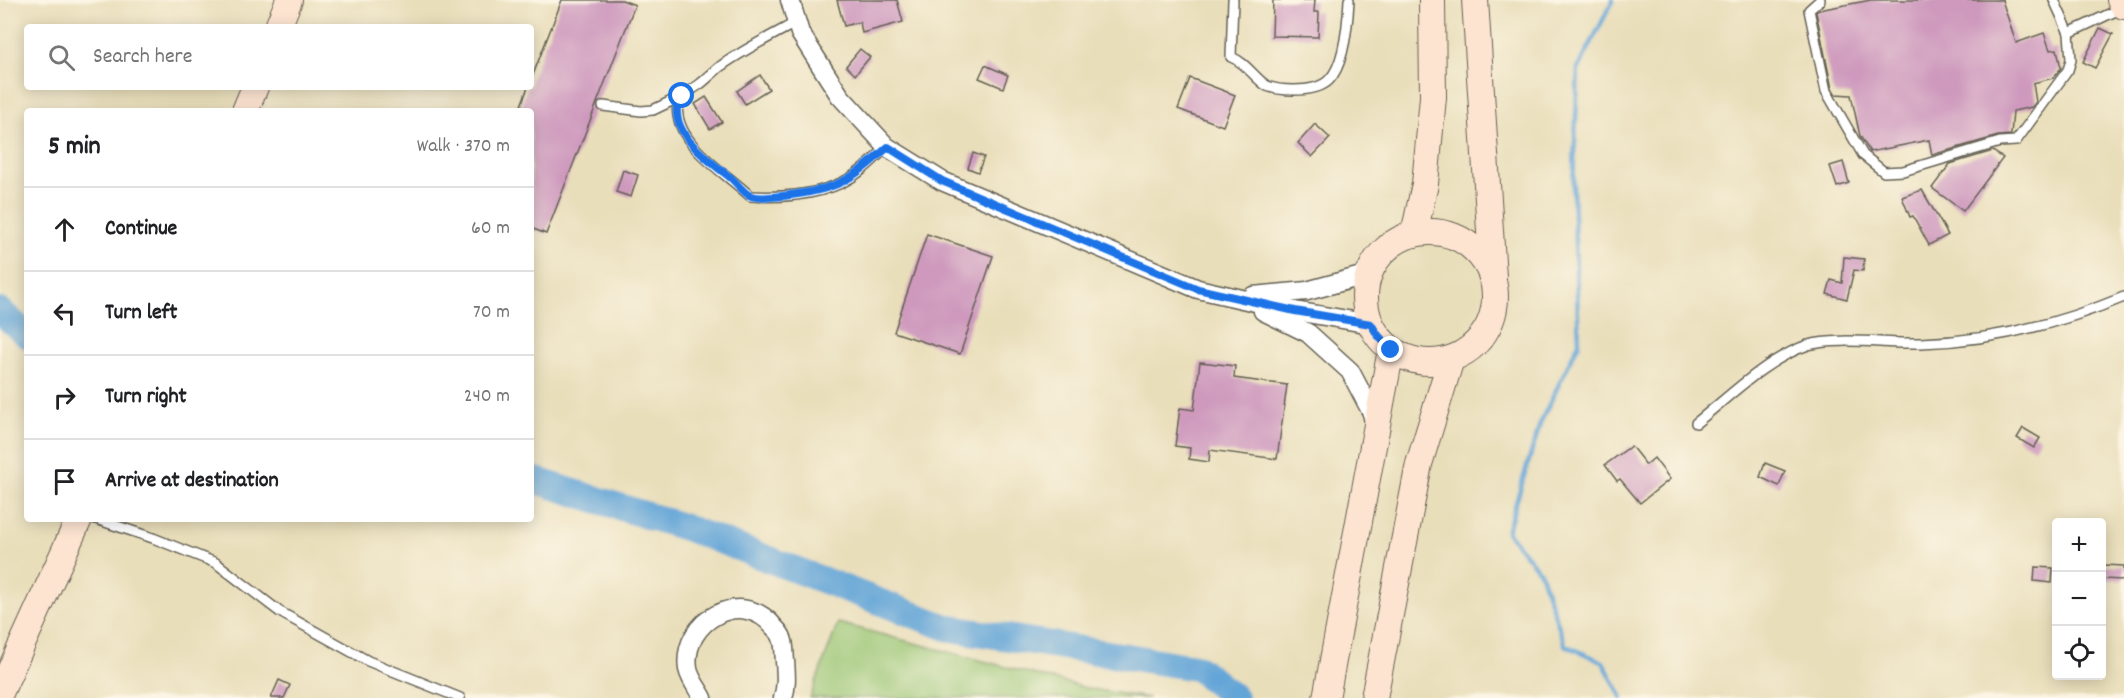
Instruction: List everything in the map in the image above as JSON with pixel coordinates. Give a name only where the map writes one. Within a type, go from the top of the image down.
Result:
[{"type":"street","points":[[279,24],[289,0]]},
{"type":"street","points":[[790,0],[800,33],[840,96],[888,147],[942,181],[1198,289],[1295,311],[1371,324]]},
{"type":"street","points":[[1414,234],[1425,184],[1433,97],[1432,0]]},
{"type":"street","points":[[1474,0],[1494,286],[1494,304],[1490,322],[1480,338],[1467,351],[1451,359],[1430,363],[1410,359],[1391,350],[1377,334],[1367,316],[1365,295],[1369,274],[1379,256],[1395,242],[1414,234],[1436,232],[1456,237],[1474,249],[1487,266],[1494,286]]},
{"type":"street","points":[[2120,0],[2124,7]]},
{"type":"street","points":[[246,108],[254,90]]},
{"type":"street","points":[[1234,297],[1307,291],[1369,274]]},
{"type":"street","points":[[1234,297],[1308,333],[1350,371],[1372,413],[1376,429]]},
{"type":"street","points":[[1326,698],[1391,350]]},
{"type":"street","points":[[1374,698],[1419,464],[1451,359]]},
{"type":"street","points":[[0,693],[78,522]]},
{"type":"street","points":[[703,698],[688,670],[689,646],[698,629],[710,617],[725,610],[748,611],[766,617],[782,638],[787,685],[783,698]]},
{"type":"lane","points":[[1233,0],[1231,57],[1239,60],[1267,86],[1301,90],[1316,87],[1329,80],[1335,71],[1348,21],[1349,0]]},
{"type":"lane","points":[[1820,0],[1809,10],[1826,91],[1863,155],[1884,172],[1904,171],[2000,142],[2016,141],[2068,70],[2071,60],[2068,33],[2054,0]]},
{"type":"lane","points":[[2068,33],[2124,7]]},
{"type":"lane","points":[[603,106],[640,111],[653,110],[682,96],[758,43],[797,22]]},
{"type":"lane","points":[[682,96],[677,108],[681,125],[690,143],[713,166],[732,178],[750,196],[769,197],[821,191],[843,183],[859,173],[888,147]]},
{"type":"lane","points":[[1696,423],[1768,365],[1810,344],[1957,342],[2003,335],[2094,309],[2124,297]]},
{"type":"lane","points":[[105,522],[216,563],[280,612],[339,645],[368,661],[460,698]]},
{"type":"green space","points":[[838,623],[1090,689],[1149,698],[810,698]]},
{"type":"building","points":[[562,0],[622,0],[635,5],[546,234],[534,229],[534,108],[520,108],[527,90],[534,90],[534,72]]},
{"type":"building","points":[[837,0],[897,0],[903,22],[862,33],[860,22],[844,26]]},
{"type":"building","points":[[1273,0],[1315,0],[1314,12],[1319,12],[1318,37],[1272,36]]},
{"type":"building","points":[[1871,0],[2002,0],[2016,43],[2044,33],[2050,50],[2057,49],[2061,68],[2053,78],[2033,83],[2036,102],[2032,107],[2013,111],[2011,135],[1998,136],[1932,155],[1929,140],[1870,152],[1860,136],[1851,95],[1835,94],[1832,89],[1816,12]]},
{"type":"building","points":[[2100,28],[2113,34],[2095,68],[2083,62]]},
{"type":"building","points":[[860,49],[870,57],[855,75],[846,66]]},
{"type":"building","points":[[985,65],[1008,75],[1003,88],[979,78]]},
{"type":"building","points":[[760,75],[769,89],[745,104],[737,91]]},
{"type":"building","points":[[1190,78],[1235,95],[1223,126],[1178,109]]},
{"type":"building","points":[[706,97],[722,122],[710,129],[695,104]]},
{"type":"building","points":[[1315,124],[1330,138],[1312,157],[1298,143]]},
{"type":"building","points":[[1993,151],[2003,158],[1963,211],[1932,188],[1950,164]]},
{"type":"building","points":[[973,153],[984,157],[978,172],[968,168]]},
{"type":"building","points":[[1843,162],[1849,183],[1837,187],[1830,166]]},
{"type":"building","points":[[623,170],[638,175],[631,197],[616,192]]},
{"type":"building","points":[[1922,190],[1948,235],[1929,245],[1913,216],[1910,217],[1902,197]]},
{"type":"building","points":[[927,234],[993,256],[960,354],[894,332]]},
{"type":"building","points":[[1844,257],[1864,259],[1863,271],[1854,270],[1847,299],[1827,294],[1831,280],[1842,283]]},
{"type":"building","points":[[1200,362],[1235,366],[1234,378],[1287,385],[1277,459],[1210,450],[1209,462],[1189,459],[1190,448],[1175,446],[1180,408],[1194,410]]},
{"type":"building","points":[[2023,428],[2040,438],[2034,448],[2017,438]]},
{"type":"building","points":[[1631,446],[1646,465],[1654,458],[1670,479],[1640,503],[1620,479],[1617,481],[1605,465]]},
{"type":"building","points":[[1765,463],[1785,471],[1779,486],[1760,477]]},
{"type":"building","points":[[2106,565],[2124,566],[2124,580],[2106,579]]},
{"type":"building","points":[[2035,567],[2052,568],[2052,583],[2034,581]]},
{"type":"building","points":[[279,680],[290,685],[284,698],[271,698]]},
{"type":"waterway","points":[[1613,0],[1578,69],[1573,190],[1579,343],[1541,421],[1507,532],[1540,572],[1565,645],[1603,662],[1622,698]]},
{"type":"waterway","points":[[0,311],[24,332]]},
{"type":"waterway","points":[[534,480],[687,528],[948,628],[1198,668],[1235,698]]},
{"type":"route","points":[[682,96],[677,108],[681,125],[690,143],[713,166],[732,178],[750,196],[769,197],[821,191],[843,183],[859,173],[888,147],[942,181],[1198,289],[1295,311],[1371,324],[1391,350]]}]
